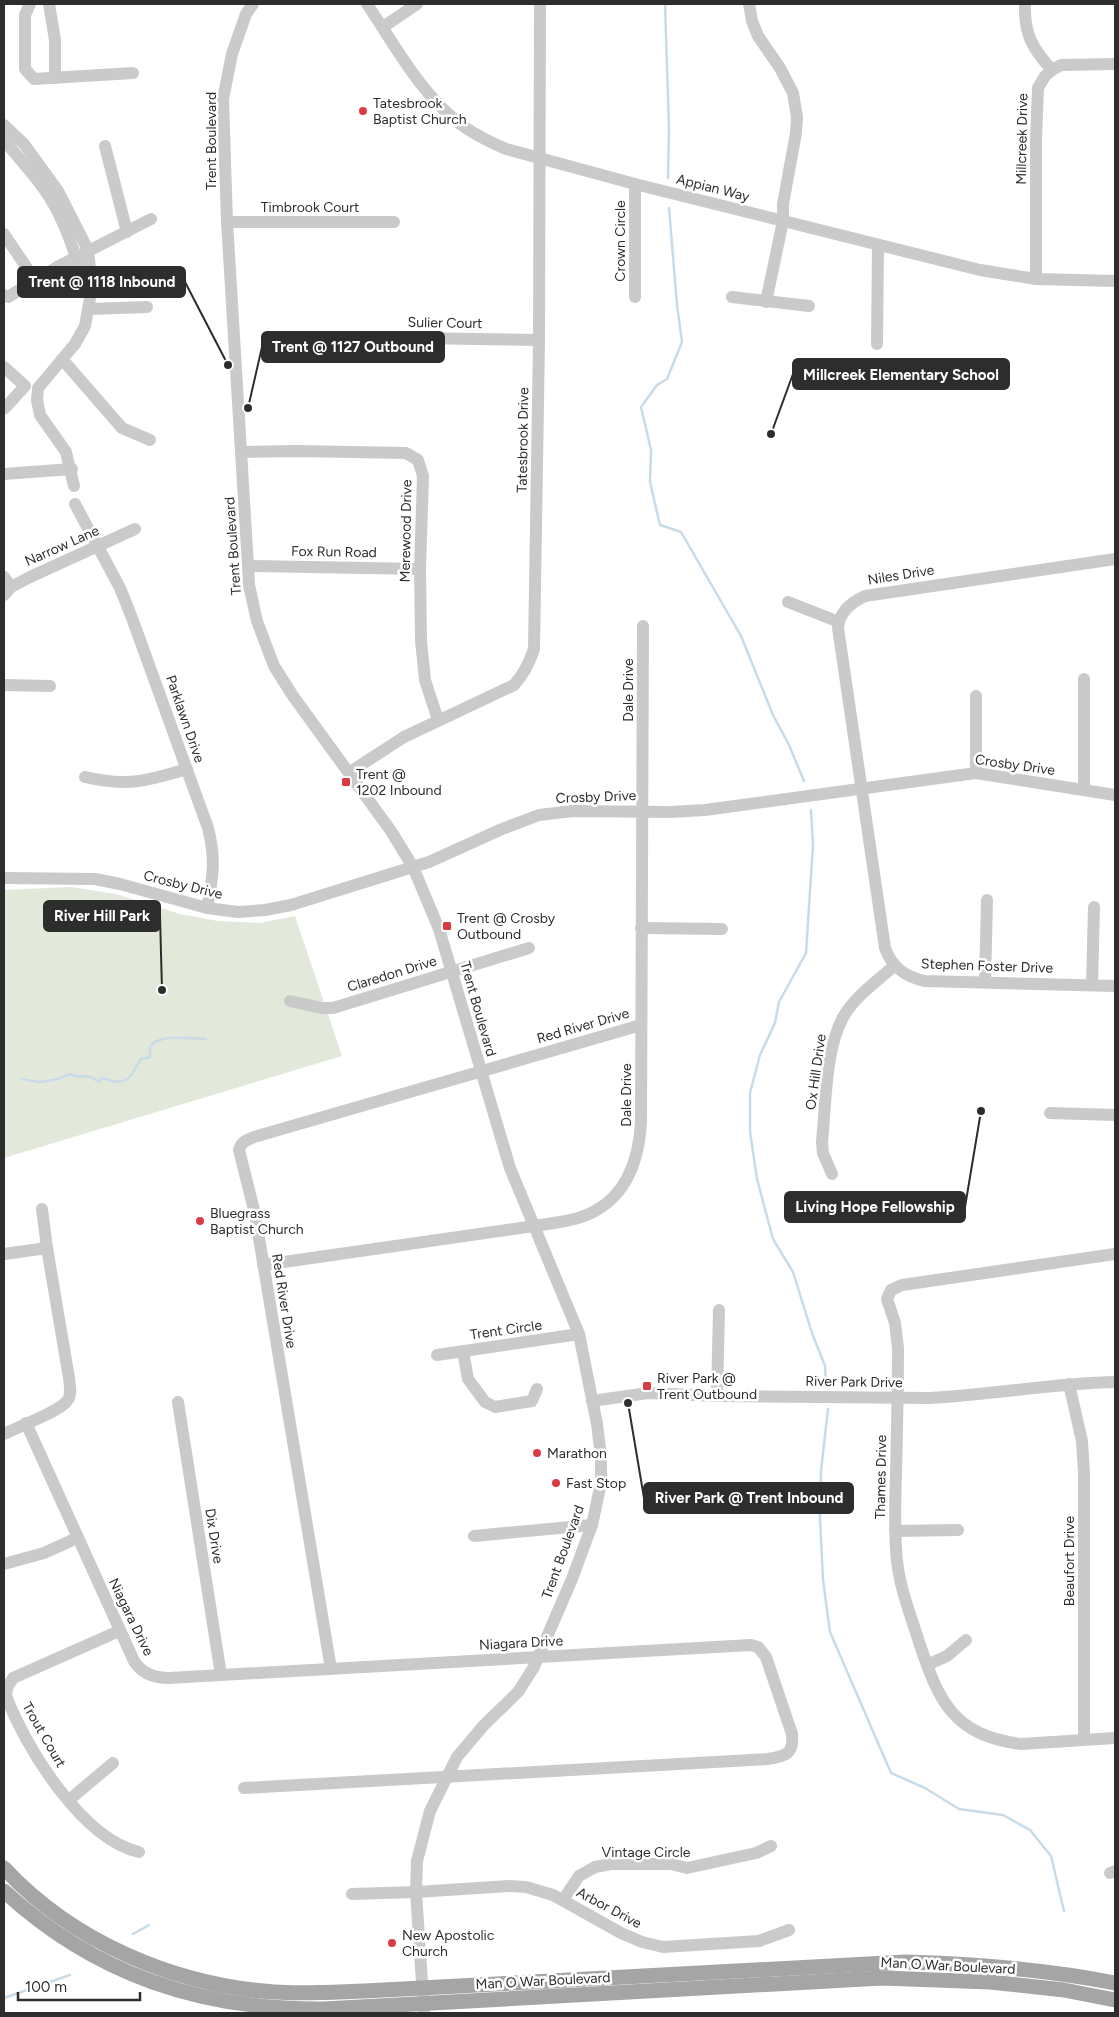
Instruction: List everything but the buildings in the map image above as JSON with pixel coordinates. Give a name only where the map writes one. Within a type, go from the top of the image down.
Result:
[{"type":"main road","name":"Man O War Boulevard","points":[[4,1868],[23,1887],[79,1929],[122,1953],[187,1977],[230,1987],[275,1992],[305,1993],[423,1988],[904,1962],[993,1966],[1115,1983]]},
{"type":"main road","name":"Man O War Boulevard","points":[[4,1891],[23,1908],[74,1945],[135,1976],[189,1994],[241,2004],[295,2009],[424,2008],[890,1978],[999,1982],[1064,1990],[1115,2000]]},
{"type":"street","points":[[30,4],[25,15],[25,69],[34,79],[133,72]]},
{"type":"street","points":[[49,4],[55,40],[55,78]]},
{"type":"street","name":"Trent Boulevard","points":[[253,4],[246,14],[232,54],[223,99],[226,222],[249,585],[257,622],[274,666],[293,696],[392,830],[413,867],[439,929],[510,1168],[579,1334],[599,1441],[601,1483],[592,1525],[539,1656],[518,1692],[466,1746],[446,1778],[430,1811],[422,1836],[417,1861],[416,1892],[424,2008]]},
{"type":"street","name":"Appian Way","points":[[367,4],[422,85],[447,113],[459,123],[506,149],[540,160],[980,270],[1036,279],[1115,282]]},
{"type":"street","points":[[383,27],[417,4]]},
{"type":"street","name":"Tatesbrook Drive","points":[[350,772],[404,737],[514,685],[522,677],[529,665],[534,649],[539,340],[540,4]]},
{"type":"street","points":[[749,4],[752,21],[758,36],[788,82],[796,103],[796,134],[783,204],[783,221],[766,302]]},
{"type":"street","points":[[1025,4],[1025,22],[1030,40],[1034,49],[1052,70],[1067,64],[1115,64]]},
{"type":"street","name":"Millcreek Drive","points":[[1036,279],[1036,95],[1041,81],[1052,70]]},
{"type":"street","points":[[5,134],[24,144],[58,191],[82,254],[92,287],[85,326],[75,344],[38,388],[37,400],[40,415],[66,452],[72,469],[74,486]]},
{"type":"street","points":[[105,146],[127,232]]},
{"type":"street","name":"Crown Circle","points":[[635,297],[636,184]]},
{"type":"street","points":[[4,295],[8,297],[82,254],[151,219]]},
{"type":"street","name":"Timbrook Court","points":[[226,222],[394,222]]},
{"type":"street","points":[[4,234],[35,280]]},
{"type":"street","points":[[877,344],[878,246]]},
{"type":"street","points":[[732,297],[809,306]]},
{"type":"street","points":[[90,305],[148,308]]},
{"type":"street","name":"Sulier Court","points":[[350,337],[539,340]]},
{"type":"street","points":[[62,360],[122,428],[150,440]]},
{"type":"street","points":[[4,367],[24,386],[38,388]]},
{"type":"street","points":[[4,407],[24,386]]},
{"type":"street","name":"Merewood Drive","points":[[241,452],[406,453],[418,460],[423,476],[420,569],[423,663],[425,680],[438,720]]},
{"type":"street","points":[[4,474],[72,469]]},
{"type":"street","name":"Parklawn Drive","points":[[75,504],[132,618],[212,844],[214,874],[207,908]]},
{"type":"street","name":"Narrow Lane","points":[[6,586],[98,547],[135,529]]},
{"type":"street","name":"Niles Drive","points":[[838,622],[850,605],[865,596],[1115,559]]},
{"type":"street","name":"Fox Run Road","points":[[248,566],[420,569]]},
{"type":"street","points":[[788,602],[838,622],[885,948],[894,966]]},
{"type":"street","name":"Dale Drive","points":[[263,1265],[534,1226],[576,1218],[594,1212],[618,1193],[631,1172],[639,1150],[642,1122],[643,626]]},
{"type":"street","points":[[1084,679],[1084,790]]},
{"type":"street","points":[[4,685],[50,686]]},
{"type":"street","points":[[976,696],[976,773]]},
{"type":"street","points":[[85,777],[120,783],[134,782],[186,770]]},
{"type":"street","name":"Crosby Drive","points":[[4,878],[95,879],[207,908],[238,912],[276,909],[429,862],[502,829],[539,815],[574,811],[642,810],[670,812],[706,810],[976,773],[1115,795]]},
{"type":"street","points":[[984,982],[988,900]]},
{"type":"street","points":[[1092,985],[1094,907]]},
{"type":"street","points":[[641,928],[722,929]]},
{"type":"street","name":"Claredon Drive","points":[[290,1000],[322,1008],[333,1008],[530,948]]},
{"type":"street","name":"Stephen Foster Drive","points":[[894,966],[909,976],[925,982],[1115,986]]},
{"type":"street","name":"Ox Hill Drive","points":[[832,1174],[823,1153],[822,1142],[832,1044],[850,1006],[894,966]]},
{"type":"street","name":"Red River Drive","points":[[331,1669],[251,1194],[239,1150],[242,1144],[254,1137],[641,1025]]},
{"type":"street","points":[[1050,1114],[1115,1115]]},
{"type":"street","points":[[4,1434],[63,1405],[68,1401],[70,1394],[42,1209]]},
{"type":"street","points":[[4,1254],[47,1248]]},
{"type":"street","name":"Thames Drive","points":[[1115,1254],[895,1287],[887,1300],[897,1335],[895,1531],[897,1563],[935,1688],[946,1706],[956,1717],[980,1733],[1006,1742],[1021,1744],[1115,1738]]},
{"type":"street","points":[[717,1396],[719,1310]]},
{"type":"street","name":"Trent Circle","points":[[437,1355],[579,1334]]},
{"type":"street","points":[[463,1351],[468,1379],[485,1402],[495,1407],[524,1404],[532,1401],[537,1389]]},
{"type":"street","name":"River Park Drive","points":[[592,1401],[648,1393],[717,1396],[897,1398],[960,1396],[1069,1384],[1115,1382]]},
{"type":"street","name":"Beaufort Drive","points":[[1069,1384],[1082,1441],[1084,1473],[1084,1740]]},
{"type":"street","name":"Dix Drive","points":[[178,1402],[221,1675]]},
{"type":"street","name":"Niagara Drive","points":[[26,1423],[134,1661],[147,1674],[154,1677],[169,1678],[739,1645],[758,1647],[766,1657],[792,1734],[792,1748],[788,1753],[781,1757],[768,1759],[244,1788]]},
{"type":"street","points":[[474,1536],[592,1525]]},
{"type":"street","points":[[895,1531],[958,1530]]},
{"type":"street","points":[[4,1564],[44,1552],[77,1538]]},
{"type":"street","name":"Trout Court","points":[[119,1631],[13,1678],[7,1688],[6,1696],[30,1746],[69,1800],[104,1836],[118,1845],[139,1852]]},
{"type":"street","points":[[927,1665],[947,1656],[966,1640]]},
{"type":"street","points":[[69,1800],[113,1763]]},
{"type":"street","name":"Vintage Circle","points":[[563,1900],[579,1876],[595,1867],[611,1864],[671,1864],[687,1868],[748,1855],[771,1846]]},
{"type":"street","name":"Arbor Drive","points":[[352,1894],[509,1886],[541,1890],[620,1932],[642,1942],[663,1947],[759,1941],[788,1930]]},
{"type":"shaded area","points":[[71,887],[116,894],[180,914],[218,921],[260,923],[295,916],[342,1056],[4,1158],[4,890]]},
{"type":"waterway","points":[[665,4],[669,129],[668,178]]},
{"type":"waterway","points":[[669,208],[682,342],[667,379],[657,385],[641,407],[651,450],[650,482],[660,525],[681,532],[741,636],[773,715],[789,745],[804,781]]},
{"type":"waterway","points":[[811,810],[813,845],[806,953],[779,1002],[775,1023],[760,1055],[750,1093],[750,1132],[757,1179],[773,1239],[793,1272],[812,1333],[825,1366],[826,1386]]},
{"type":"waterway","points":[[22,1079],[39,1082],[59,1079],[69,1074],[91,1077],[99,1082],[102,1078],[122,1081],[132,1074],[141,1059],[150,1057],[150,1046],[155,1042],[169,1038],[206,1039]]},
{"type":"waterway","points":[[828,1409],[821,1471],[820,1518],[823,1580],[830,1632],[891,1773],[925,1788],[959,1809],[1003,1815],[1030,1830],[1051,1856],[1064,1911]]},
{"type":"waterway","points":[[133,1934],[149,1925]]},
{"type":"waterway","points":[[4,1998],[70,1975]]},
{"type":"place","name":"Tatesbrook Baptist Church","points":[[363,111]]},
{"type":"place","name":"Trent @ 1118 Inbound","points":[[228,365]]},
{"type":"place","name":"Trent @ 1127 Outbound","points":[[248,408]]},
{"type":"place","name":"Millcreek Elementary School","points":[[771,434]]},
{"type":"place","name":"Trent @ 1202 Inbound","points":[[346,782]]},
{"type":"place","name":"Trent @ Crosby Outbound","points":[[447,926]]},
{"type":"place","name":"River Hill Park","points":[[162,990]]},
{"type":"place","name":"Living Hope Fellowship","points":[[981,1111]]},
{"type":"place","name":"Bluegrass Baptist Church","points":[[200,1221]]},
{"type":"place","name":"River Park @ Trent Outbound","points":[[647,1386]]},
{"type":"place","name":"River Park @ Trent Inbound","points":[[628,1403]]},
{"type":"place","name":"Marathon","points":[[537,1453]]},
{"type":"place","name":"Fast Stop","points":[[556,1483]]},
{"type":"place","name":"New Apostolic Church","points":[[392,1943]]}]
